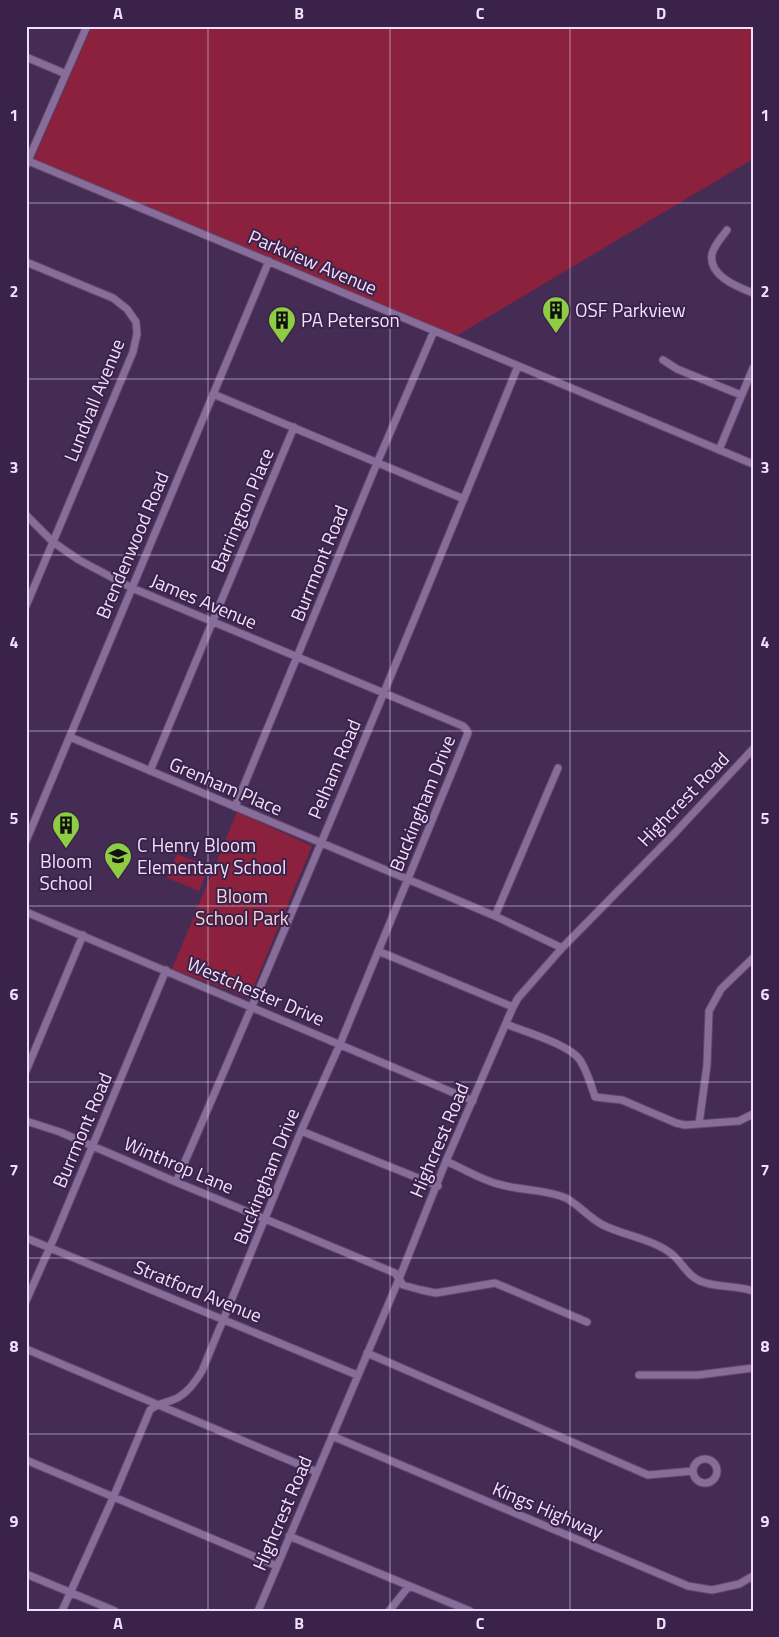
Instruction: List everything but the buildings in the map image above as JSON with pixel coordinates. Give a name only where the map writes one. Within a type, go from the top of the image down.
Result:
[{"type":"street","points":[[27,162],[87,26]]},
{"type":"street","points":[[26,57],[66,74]]},
{"type":"street","name":"Parkview Avenue","points":[[27,162],[269,261],[753,464]]},
{"type":"street","points":[[727,230],[712,253],[712,262],[717,271],[730,283],[753,294]]},
{"type":"street","name":"Brendenwood Road","points":[[26,841],[269,261]]},
{"type":"street","name":"Lundvall Avenue","points":[[26,262],[113,298],[127,309],[136,322],[137,328],[133,352],[26,606]]},
{"type":"street","name":"Burrmont Road","points":[[235,807],[377,463],[434,331]]},
{"type":"street","points":[[663,360],[676,369],[741,395]]},
{"type":"street","name":"Pelham Road","points":[[176,1182],[384,694],[518,366]]},
{"type":"street","points":[[719,450],[753,368]]},
{"type":"street","points":[[213,394],[464,499]]},
{"type":"street","name":"Barrington Place","points":[[150,771],[294,427]]},
{"type":"street","name":"James Avenue","points":[[26,515],[53,542],[79,560],[132,588],[466,729]]},
{"type":"street","name":"Buckingham Drive","points":[[156,1404],[178,1397],[190,1389],[202,1371],[301,1131],[340,1044],[408,880],[468,734],[466,729]]},
{"type":"street","name":"Grenham Place","points":[[70,737],[495,916],[562,948]]},
{"type":"street","name":"Highcrest Road","points":[[258,1611],[438,1186],[446,1161],[518,998],[562,948],[672,836],[753,749]]},
{"type":"street","points":[[495,916],[558,768]]},
{"type":"street","points":[[26,817],[35,821]]},
{"type":"street","name":"Westchester Drive","points":[[26,912],[473,1102]]},
{"type":"street","points":[[26,1071],[82,935]]},
{"type":"street","points":[[378,951],[513,1007]]},
{"type":"street","points":[[700,1124],[707,1065],[709,1010],[721,989],[751,962]]},
{"type":"street","name":"Burrmont Road","points":[[26,1301],[166,970]]},
{"type":"street","points":[[506,1024],[565,1047],[579,1059],[588,1076],[595,1096],[622,1100],[685,1124],[739,1121],[753,1114]]},
{"type":"street","name":"Winthrop Lane","points":[[26,1122],[52,1128],[395,1273],[403,1284],[436,1293],[495,1283],[587,1322]]},
{"type":"street","points":[[301,1131],[438,1186]]},
{"type":"street","points":[[446,1161],[499,1185],[517,1189],[547,1191],[568,1199],[601,1224],[623,1234],[652,1243],[672,1255],[690,1275],[700,1282],[753,1291]]},
{"type":"street","name":"Stratford Avenue","points":[[26,1238],[357,1375]]},
{"type":"street","points":[[26,1349],[317,1472]]},
{"type":"street","points":[[367,1353],[648,1475],[694,1471]]},
{"type":"street","points":[[639,1375],[698,1375],[753,1368]]},
{"type":"street","points":[[62,1611],[150,1410],[156,1404]]},
{"type":"street","name":"Kings Highway","points":[[332,1436],[688,1586],[712,1590],[739,1584],[753,1576]]},
{"type":"street","points":[[26,1460],[277,1566]]},
{"type":"street","points":[[289,1536],[470,1611]]},
{"type":"street","points":[[26,1574],[115,1611]]},
{"type":"street","points":[[389,1611],[409,1586]]},
{"type":"green space","points":[[92,26],[753,26],[753,159],[458,335],[435,329],[284,263],[36,164],[33,161]]},
{"type":"green space","name":"Bloom School Park","points":[[237,812],[312,846],[249,998],[172,969]]},
{"type":"green space","points":[[177,854],[209,867],[199,891],[167,878]]},
{"type":"place","name":"OSF Parkview","points":[[556,334]]},
{"type":"place","name":"PA Peterson","points":[[282,344]]},
{"type":"place","name":"Bloom School","points":[[66,849]]},
{"type":"place","name":"C Henry Bloom Elementary School","points":[[118,880]]}]
